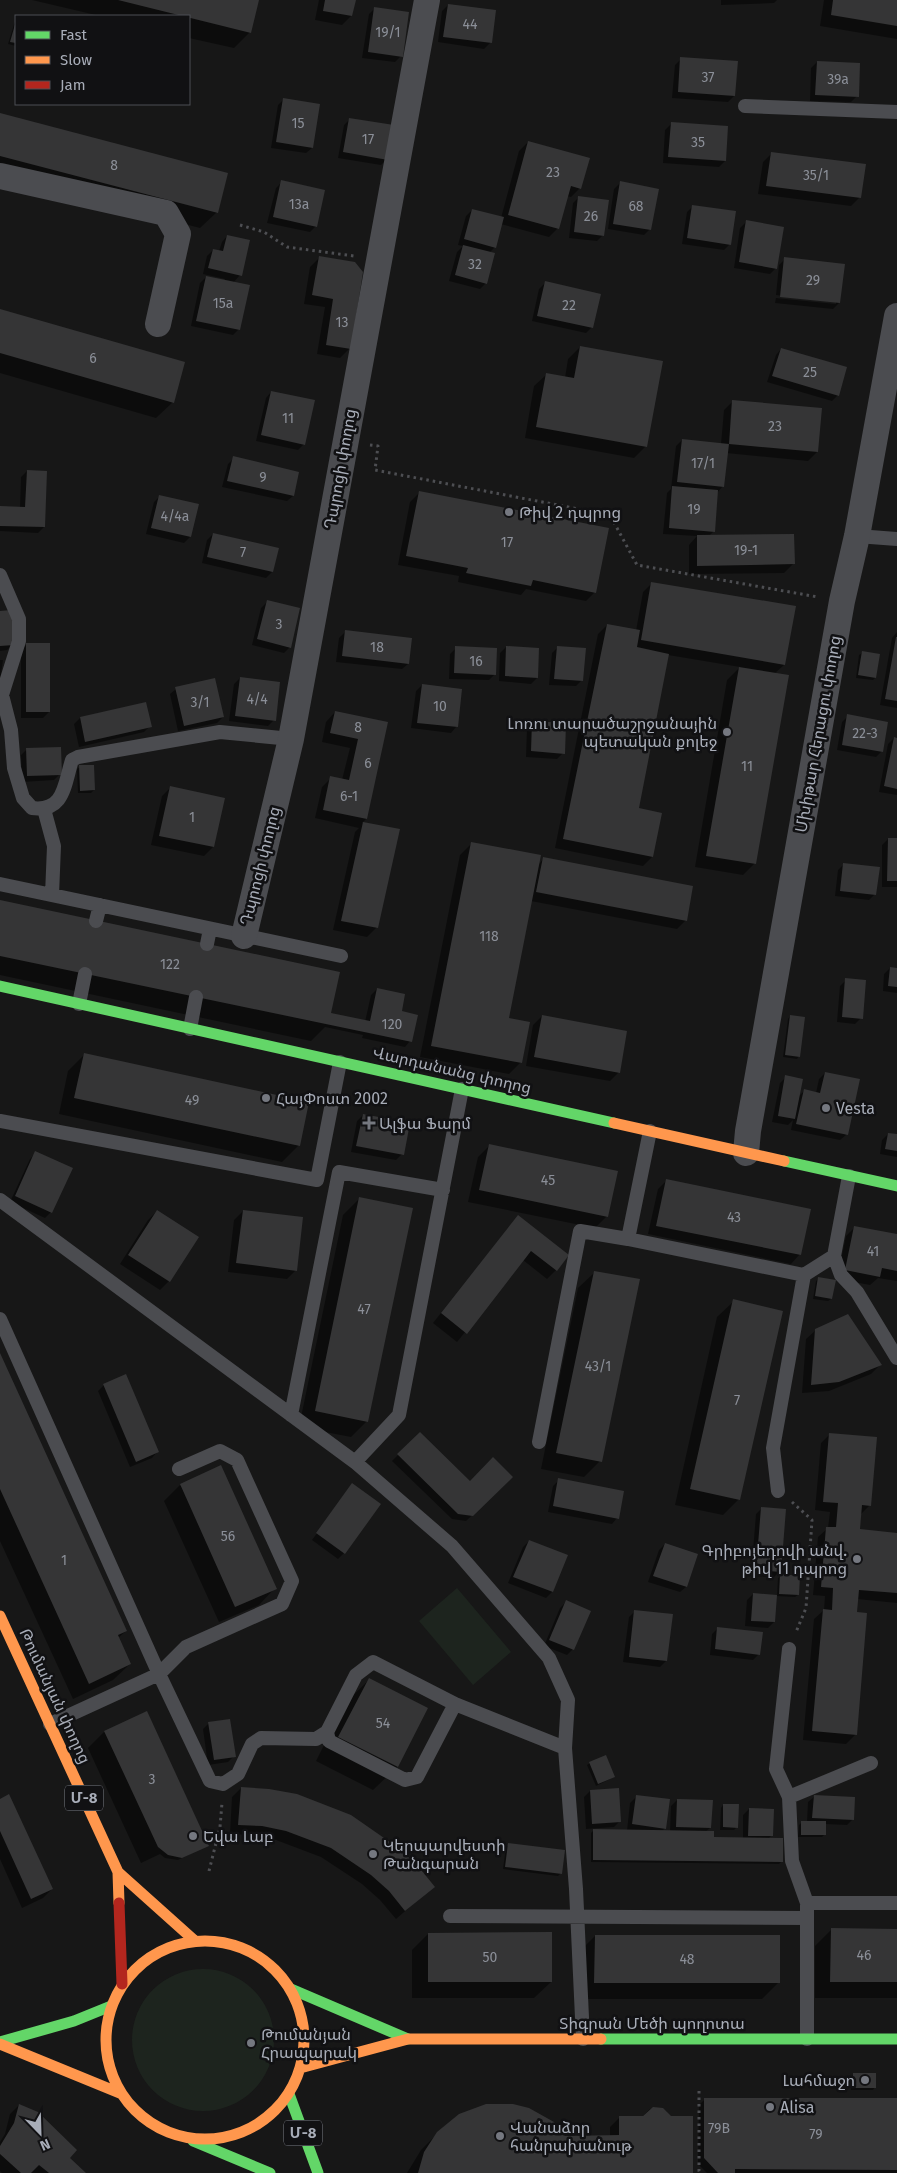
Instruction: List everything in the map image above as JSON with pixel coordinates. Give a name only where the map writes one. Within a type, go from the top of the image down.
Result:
[{"type":"main road","name":"Վարդանանց փողոց","points":[[0,986],[897,1186]]},
{"type":"main road","name":"Թումանյան փողոց","points":[[0,1616],[118,1872]]},
{"type":"main road","name":"Մ-8","points":[[118,1872],[195,1941]]},
{"type":"main road","name":"Մ-8","points":[[118,1872],[122,1984]]},
{"type":"main road","points":[[187,2138],[216,2139],[244,2131],[269,2116],[288,2094],[300,2068],[304,2040],[301,2012],[291,1989],[272,1966],[249,1950],[223,1942],[195,1941],[174,1945],[154,1954],[136,1967],[122,1984],[111,2006],[105,2030],[107,2060],[117,2088],[135,2111],[159,2129],[187,2138],[270,2173]]},
{"type":"main road","name":"Տիգրան Մեծի պողոտա","points":[[291,1989],[408,2039]]},
{"type":"main road","points":[[0,2043],[74,2021],[111,2006]]},
{"type":"main road","name":"Տիգրան Մեծի պողոտա","points":[[300,2068],[408,2039],[897,2039]]},
{"type":"main road","points":[[0,2043],[122,2094]]},
{"type":"main road","name":"Մ-8","points":[[288,2094],[318,2173]]},
{"type":"street","name":"Դպրոցի փողոց","points":[[244,936],[291,739],[377,259],[427,0]]},
{"type":"street","points":[[0,176],[166,213],[178,234],[158,324]]},
{"type":"street","name":"Մխիթար Հերացու փողոց","points":[[746,1152],[751,1112],[842,601],[897,316]]},
{"type":"lane","points":[[745,106],[897,112]]},
{"type":"lane","points":[[856,536],[897,539]]},
{"type":"lane","points":[[0,575],[19,619],[19,641],[2,695],[11,730],[14,768],[23,798],[32,808],[44,809],[54,806],[61,796],[72,760],[78,757],[220,732],[291,739]]},
{"type":"lane","points":[[44,809],[54,846],[52,895]]},
{"type":"lane","points":[[0,884],[341,956]]},
{"type":"lane","points":[[96,921],[100,905]]},
{"type":"lane","points":[[207,944],[210,929]]},
{"type":"lane","points":[[79,1004],[85,974]]},
{"type":"lane","points":[[190,1029],[196,997]]},
{"type":"lane","points":[[0,1121],[317,1180],[340,1062]]},
{"type":"lane","points":[[355,1462],[399,1415],[462,1089]]},
{"type":"lane","points":[[628,1239],[650,1131]]},
{"type":"lane","points":[[291,1416],[339,1172],[443,1190]]},
{"type":"lane","points":[[849,1176],[834,1256],[841,1275],[857,1292],[897,1358]]},
{"type":"lane","points":[[0,1200],[355,1462],[452,1546],[549,1658],[568,1700],[565,1748],[577,1918],[583,2040]]},
{"type":"lane","points":[[539,1442],[580,1231],[804,1275],[834,1256]]},
{"type":"lane","points":[[778,1490],[773,1448],[804,1275]]},
{"type":"lane","points":[[0,1319],[159,1674],[210,1781],[223,1784],[238,1774],[252,1744],[261,1738],[316,1738],[327,1732],[356,1675],[373,1662],[455,1704],[565,1748]]},
{"type":"lane","points":[[50,1724],[159,1674],[186,1647],[282,1604],[292,1581],[237,1460],[220,1451],[179,1469]]},
{"type":"lane","points":[[789,1649],[776,1769],[789,1797],[792,1861],[807,1903],[807,2039]]},
{"type":"lane","points":[[327,1732],[329,1741],[405,1780],[418,1778],[455,1704]]},
{"type":"lane","points":[[789,1797],[871,1764]]},
{"type":"lane","points":[[807,1903],[897,1903]]},
{"type":"lane","points":[[450,1916],[806,1918]]},
{"type":"path","points":[[240,225],[264,232],[286,248],[377,259]]},
{"type":"path","points":[[345,440],[378,446],[375,470],[610,516],[637,566],[842,601]]},
{"type":"path","points":[[778,1490],[812,1520],[806,1608],[789,1649]]},
{"type":"path","points":[[209,1871],[220,1827],[223,1784]]},
{"type":"path","points":[[699,2090],[700,2173]]},
{"type":"shaded area","points":[[457,1588],[511,1652],[473,1685],[419,1621]]},
{"type":"shaded area","points":[[203,1969],[217,1970],[230,1974],[253,1990],[269,2013],[273,2026],[273,2054],[269,2067],[253,2090],[230,2106],[217,2110],[203,2111],[189,2110],[176,2106],[153,2090],[137,2067],[133,2054],[132,2040],[133,2026],[137,2013],[153,1990],[176,1974],[189,1970]]},
{"type":"building","points":[[118,0],[259,0],[251,33],[190,18],[190,15],[178,15]]},
{"type":"building","points":[[325,0],[356,0],[352,16],[323,11]]},
{"type":"building","points":[[833,0],[897,0],[897,26],[831,15]]},
{"type":"building","points":[[448,4],[496,10],[492,43],[443,37]]},
{"type":"building","points":[[374,7],[409,12],[403,57],[368,52]]},
{"type":"building","points":[[15,24],[15,43],[10,42]]},
{"type":"building","points":[[680,57],[738,61],[735,96],[678,92]]},
{"type":"building","points":[[817,61],[860,63],[859,97],[815,95]]},
{"type":"building","points":[[283,98],[320,104],[313,148],[276,142]]},
{"type":"building","points":[[0,113],[228,173],[218,213],[0,156]]},
{"type":"building","points":[[349,118],[394,125],[388,160],[343,152]]},
{"type":"building","points":[[671,122],[728,126],[726,161],[668,157]]},
{"type":"building","points":[[528,141],[590,158],[581,189],[571,186],[559,229],[508,215]]},
{"type":"building","points":[[771,152],[866,164],[861,198],[766,186]]},
{"type":"building","points":[[281,180],[325,190],[317,227],[273,217]]},
{"type":"building","points":[[620,181],[659,189],[651,230],[613,224]]},
{"type":"building","points":[[578,196],[609,200],[604,236],[574,232]]},
{"type":"building","points":[[692,205],[736,211],[731,245],[687,238]]},
{"type":"building","points":[[472,209],[504,217],[496,248],[464,239]]},
{"type":"building","points":[[746,220],[784,227],[777,269],[739,262]]},
{"type":"building","points":[[227,235],[250,240],[242,276],[208,268],[213,249],[223,251]]},
{"type":"building","points":[[463,245],[495,253],[487,284],[455,275]]},
{"type":"building","points":[[319,256],[355,262],[363,272],[351,349],[326,345],[333,299],[312,295]]},
{"type":"building","points":[[784,257],[845,264],[840,303],[780,297]]},
{"type":"building","points":[[206,276],[250,285],[240,330],[196,321]]},
{"type":"building","points":[[545,281],[601,294],[593,328],[537,316]]},
{"type":"building","points":[[0,309],[185,362],[174,403],[0,353]]},
{"type":"building","points":[[580,346],[663,361],[647,447],[536,427],[546,373],[574,378]]},
{"type":"building","points":[[781,348],[847,367],[839,396],[772,376]]},
{"type":"building","points":[[271,391],[315,400],[305,445],[261,435]]},
{"type":"building","points":[[732,400],[822,408],[818,452],[729,444]]},
{"type":"building","points":[[682,439],[729,444],[724,487],[677,482]]},
{"type":"building","points":[[233,456],[299,472],[294,496],[227,481]]},
{"type":"building","points":[[27,470],[47,471],[45,527],[0,526],[0,506],[25,507]]},
{"type":"building","points":[[672,486],[718,490],[715,532],[669,528]]},
{"type":"building","points":[[419,491],[609,528],[596,593],[533,580],[531,586],[466,573],[468,568],[406,556]]},
{"type":"building","points":[[159,495],[199,504],[191,537],[151,528]]},
{"type":"building","points":[[213,533],[279,548],[273,572],[207,557]]},
{"type":"building","points":[[794,534],[795,564],[697,566],[697,535]]},
{"type":"building","points":[[651,582],[796,606],[785,665],[641,640]]},
{"type":"building","points":[[267,600],[300,608],[291,648],[257,639]]},
{"type":"building","points":[[12,610],[14,645],[0,646],[0,611]]},
{"type":"building","points":[[607,624],[640,630],[637,647],[669,654],[639,808],[662,813],[653,857],[563,839]]},
{"type":"building","points":[[345,630],[412,638],[409,664],[342,656]]},
{"type":"building","points":[[897,637],[897,701],[885,699]]},
{"type":"building","points":[[26,643],[50,643],[50,712],[26,712]]},
{"type":"building","points":[[455,646],[497,648],[496,675],[454,673]]},
{"type":"building","points":[[506,646],[539,648],[538,678],[505,676]]},
{"type":"building","points":[[557,646],[586,648],[583,681],[554,679]]},
{"type":"building","points":[[862,651],[880,654],[876,678],[858,675]]},
{"type":"building","points":[[739,667],[789,675],[756,864],[706,856]]},
{"type":"building","points":[[240,677],[280,682],[276,721],[235,716]]},
{"type":"building","points":[[215,678],[224,717],[184,726],[175,687]]},
{"type":"building","points":[[422,684],[462,689],[458,727],[417,723]]},
{"type":"building","points":[[146,702],[152,727],[85,742],[80,717]]},
{"type":"building","points":[[335,711],[388,722],[367,819],[323,810],[330,776],[349,780],[358,739],[330,733]]},
{"type":"building","points":[[847,714],[888,722],[883,752],[842,745]]},
{"type":"building","points":[[532,721],[566,723],[565,754],[531,751]]},
{"type":"building","points":[[894,737],[897,738],[897,789],[884,786]]},
{"type":"building","points":[[61,747],[62,775],[27,776],[26,748]]},
{"type":"building","points":[[79,765],[94,765],[95,790],[80,791]]},
{"type":"building","points":[[170,786],[225,798],[214,847],[159,836]]},
{"type":"building","points":[[363,822],[400,829],[378,928],[341,921]]},
{"type":"building","points":[[888,838],[897,838],[897,881],[887,881]]},
{"type":"building","points":[[471,842],[541,855],[509,1018],[530,1022],[522,1063],[431,1046]]},
{"type":"building","points":[[543,857],[693,886],[687,921],[536,892]]},
{"type":"building","points":[[843,863],[880,867],[876,895],[840,891]]},
{"type":"building","points":[[0,900],[340,972],[331,1013],[370,1021],[377,988],[405,994],[402,1011],[418,1015],[412,1042],[0,956]]},
{"type":"building","points":[[890,967],[897,968],[897,987],[888,986]]},
{"type":"building","points":[[845,978],[866,980],[863,1019],[842,1017]]},
{"type":"building","points":[[542,1015],[627,1031],[620,1073],[534,1057]]},
{"type":"building","points":[[790,1015],[805,1017],[800,1057],[785,1055]]},
{"type":"building","points":[[84,1053],[309,1102],[300,1146],[74,1098]]},
{"type":"building","name":"Vesta","points":[[825,1072],[860,1079],[848,1135],[796,1124],[804,1089],[820,1093]]},
{"type":"building","points":[[785,1075],[803,1079],[795,1119],[778,1116]]},
{"type":"building","points":[[363,1114],[410,1123],[404,1155],[356,1146]]},
{"type":"building","points":[[888,1133],[897,1134],[897,1151],[885,1149]]},
{"type":"building","points":[[489,1144],[618,1171],[608,1217],[479,1190]]},
{"type":"building","points":[[35,1151],[73,1168],[52,1213],[15,1196]]},
{"type":"building","points":[[666,1179],[811,1209],[801,1255],[656,1226]]},
{"type":"building","points":[[359,1197],[413,1208],[368,1422],[315,1411]]},
{"type":"building","points":[[157,1210],[199,1237],[170,1282],[128,1255]]},
{"type":"building","points":[[243,1210],[303,1217],[297,1271],[236,1263]]},
{"type":"building","points":[[518,1215],[569,1255],[557,1271],[531,1251],[467,1334],[441,1313]]},
{"type":"building","points":[[854,1226],[897,1234],[897,1271],[882,1268],[880,1277],[845,1270]]},
{"type":"building","points":[[594,1271],[640,1279],[602,1462],[556,1453]]},
{"type":"building","points":[[818,1277],[836,1280],[832,1299],[815,1296]]},
{"type":"building","points":[[733,1299],[783,1311],[740,1500],[690,1489]]},
{"type":"building","points":[[848,1314],[882,1365],[839,1382],[811,1385],[815,1329]]},
{"type":"building","points":[[0,1353],[127,1631],[118,1635],[131,1664],[89,1684],[0,1489]]},
{"type":"building","points":[[126,1374],[159,1452],[136,1462],[103,1384]]},
{"type":"building","points":[[420,1432],[470,1481],[493,1457],[513,1477],[473,1516],[458,1514],[397,1454]]},
{"type":"building","points":[[829,1433],[877,1437],[871,1506],[862,1505],[860,1529],[897,1533],[897,1593],[859,1590],[857,1612],[867,1613],[857,1735],[812,1731],[823,1609],[832,1610],[833,1588],[821,1587],[826,1527],[836,1527],[838,1503],[823,1502]]},
{"type":"building","points":[[221,1465],[277,1589],[235,1607],[180,1484]]},
{"type":"building","points":[[558,1478],[624,1491],[619,1519],[553,1506]]},
{"type":"building","points":[[352,1483],[381,1504],[345,1554],[316,1533]]},
{"type":"building","points":[[761,1507],[786,1509],[781,1572],[756,1570]]},
{"type":"building","points":[[529,1540],[568,1555],[553,1592],[513,1577]]},
{"type":"building","points":[[665,1543],[698,1554],[687,1587],[653,1576]]},
{"type":"building","points":[[780,1574],[800,1576],[799,1595],[779,1594]]},
{"type":"building","points":[[753,1593],[777,1595],[775,1622],[751,1621]]},
{"type":"building","points":[[566,1600],[591,1611],[574,1650],[549,1640]]},
{"type":"building","points":[[634,1610],[673,1614],[667,1661],[629,1657]]},
{"type":"building","points":[[717,1627],[763,1632],[760,1655],[715,1649]]},
{"type":"building","points":[[369,1678],[428,1708],[398,1767],[338,1737]]},
{"type":"building","points":[[147,1711],[209,1846],[182,1858],[168,1855],[158,1847],[104,1731]]},
{"type":"building","points":[[230,1719],[236,1757],[214,1760],[208,1722]]},
{"type":"building","points":[[606,1755],[615,1777],[598,1784],[589,1762]]},
{"type":"building","name":"Կերպարվեստի Թանգարան","points":[[241,1787],[297,1794],[351,1815],[397,1847],[418,1866],[435,1887],[405,1911],[389,1891],[371,1875],[331,1848],[286,1831],[262,1826],[238,1825]]},
{"type":"building","points":[[619,1788],[621,1822],[592,1824],[590,1790]]},
{"type":"building","points":[[9,1794],[53,1889],[31,1899],[0,1831],[0,1799]]},
{"type":"building","points":[[636,1795],[670,1799],[666,1829],[632,1824]]},
{"type":"building","points":[[814,1795],[855,1797],[854,1820],[812,1818]]},
{"type":"building","points":[[677,1799],[713,1800],[711,1828],[676,1827]]},
{"type":"building","points":[[723,1804],[739,1804],[738,1828],[723,1827]]},
{"type":"building","points":[[749,1808],[774,1809],[773,1836],[748,1836]]},
{"type":"building","points":[[801,1821],[826,1821],[826,1835],[801,1835]]},
{"type":"building","points":[[593,1829],[714,1831],[714,1837],[783,1838],[783,1862],[593,1860]]},
{"type":"building","points":[[508,1843],[565,1850],[562,1874],[505,1867]]},
{"type":"building","points":[[831,1928],[897,1929],[897,1982],[830,1982]]},
{"type":"building","points":[[552,1932],[552,1982],[428,1982],[428,1933]]},
{"type":"building","points":[[595,1935],[780,1935],[780,1983],[594,1983]]},
{"type":"building","name":"Լահմաջո","points":[[853,2073],[876,2073],[876,2088],[853,2088]]},
{"type":"building","points":[[704,2098],[897,2098],[897,2170],[735,2169],[735,2173],[718,2173],[704,2158]]},
{"type":"building","points":[[19,2104],[38,2112],[77,2150],[70,2158],[86,2173],[49,2173],[39,2165],[31,2173],[21,2173],[0,2154],[0,2146],[14,2123]]},
{"type":"building","points":[[486,2104],[513,2104],[529,2108],[554,2122],[565,2136],[619,2135],[619,2116],[643,2116],[653,2107],[663,2108],[671,2116],[693,2116],[693,2173],[418,2173],[424,2152],[437,2132],[459,2114]]},
{"type":"traffic: fast","points":[[0,986],[614,1123]]},
{"type":"traffic: fast","points":[[784,1161],[897,1186]]},
{"type":"traffic: fast","points":[[291,1989],[408,2039]]},
{"type":"traffic: fast","points":[[0,2042],[74,2021],[111,2006]]},
{"type":"traffic: fast","points":[[601,2039],[897,2039]]},
{"type":"traffic: fast","points":[[289,2094],[318,2173]]},
{"type":"traffic: fast","points":[[193,2141],[270,2173]]},
{"type":"traffic: slow","points":[[614,1123],[784,1161]]},
{"type":"traffic: slow","points":[[0,1616],[118,1872],[119,1903]]},
{"type":"traffic: slow","points":[[118,1872],[195,1941]]},
{"type":"traffic: slow","points":[[195,1941],[215,1941],[234,1945],[252,1952],[268,1963],[282,1977],[297,2002],[304,2030],[304,2040],[300,2069],[293,2087],[282,2103],[268,2117],[252,2128],[234,2135],[215,2139],[195,2139],[176,2135],[158,2128],[142,2117],[128,2103],[117,2087],[110,2069],[106,2050],[106,2030],[110,2011],[117,1993],[128,1977],[142,1963],[158,1952],[176,1945],[195,1941]]},
{"type":"traffic: slow","points":[[300,2068],[408,2039],[601,2039]]},
{"type":"traffic: slow","points":[[0,2044],[122,2094]]},
{"type":"traffic: jam","points":[[119,1903],[122,1984]]},
{"type":"place","name":"Թիվ 2 դպրոց","points":[[509,512]]},
{"type":"place","name":"Լոռու տարածաշրջանային պետական քոլեջ","points":[[727,732]]},
{"type":"place","name":"ՀայՓոստ 2002","points":[[266,1098]]},
{"type":"place","name":"Vesta","points":[[826,1108]]},
{"type":"place","name":"Ալֆա Ֆարմ","points":[[369,1123]]},
{"type":"place","name":"Գրիբոյեդովի անվ. թիվ 11 դպրոց","points":[[857,1559]]},
{"type":"place","name":"Եվա Լաբ","points":[[193,1836]]},
{"type":"place","name":"Կերպարվեստի Թանգարան","points":[[373,1854]]},
{"type":"place","name":"Թումանյան Հրապարակ","points":[[251,2043]]},
{"type":"place","name":"Լահմաջո","points":[[865,2080]]},
{"type":"place","name":"Alisa","points":[[770,2107]]},
{"type":"place","name":"Վանաձոր հանրախանութ","points":[[500,2136]]}]
